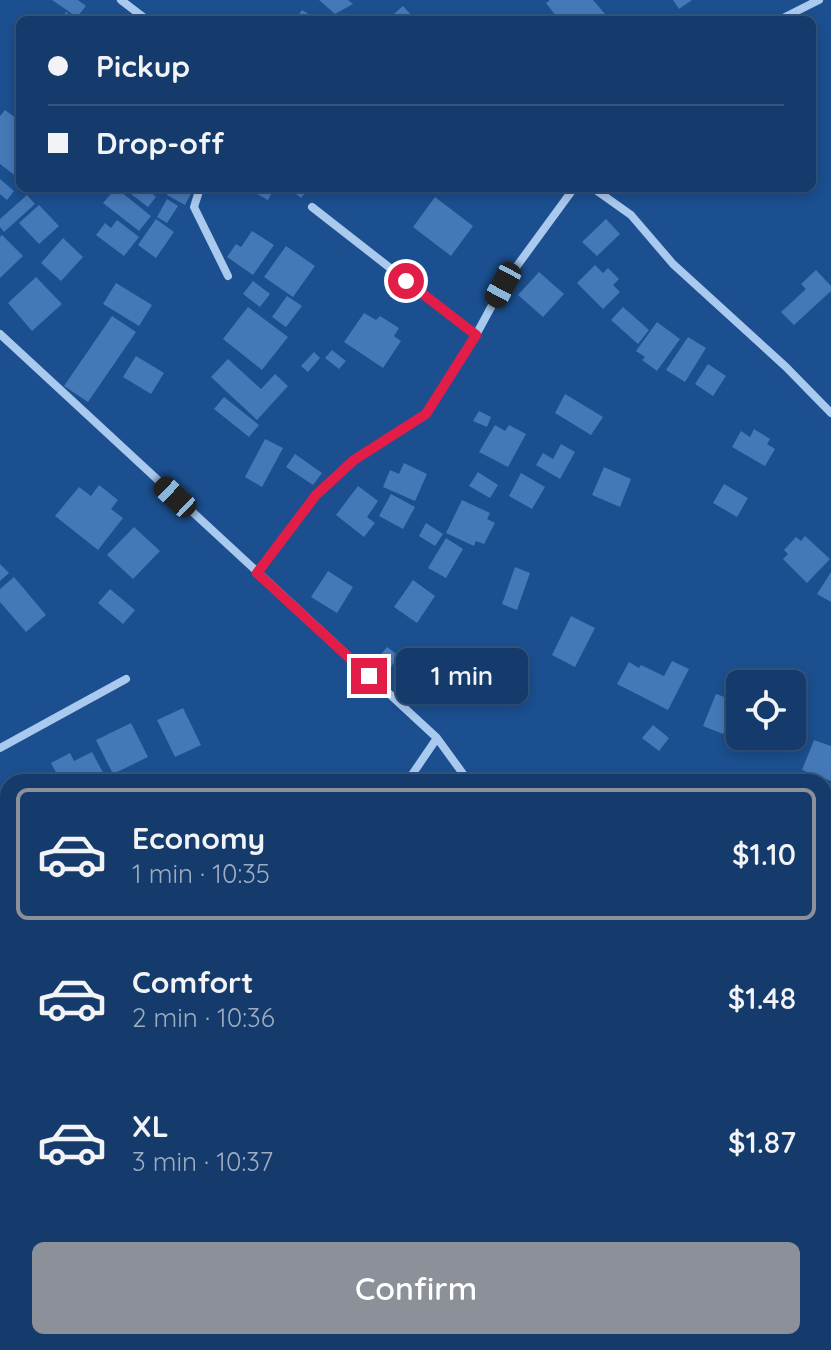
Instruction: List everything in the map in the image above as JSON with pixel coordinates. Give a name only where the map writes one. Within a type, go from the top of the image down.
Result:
[{"type":"street","points":[[121,0],[142,16]]},
{"type":"street","points":[[787,16],[819,0]]},
{"type":"street","points":[[199,192],[194,207],[228,276]]},
{"type":"street","points":[[257,573],[316,495],[354,460],[426,414],[476,335],[503,285],[571,192]]},
{"type":"street","points":[[599,192],[631,215],[673,264],[786,367],[831,413]]},
{"type":"street","points":[[312,207],[476,335]]},
{"type":"street","points":[[0,334],[437,738],[463,774]]},
{"type":"street","points":[[0,748],[126,679]]},
{"type":"street","points":[[412,774],[437,738]]},
{"type":"building","points":[[52,0],[78,0],[86,6],[76,16]]},
{"type":"building","points":[[319,0],[348,0],[353,4],[335,14]]},
{"type":"building","points":[[550,0],[593,0],[606,15],[556,16],[546,3]]},
{"type":"building","points":[[673,0],[692,0],[679,9]]},
{"type":"building","points":[[403,6],[412,16],[392,16]]},
{"type":"building","points":[[302,10],[312,16],[298,16]]},
{"type":"building","points":[[5,110],[16,118],[16,176],[0,164],[0,116]]},
{"type":"building","points":[[0,179],[14,191],[7,200],[0,194]]},
{"type":"building","points":[[113,192],[121,192],[151,216],[139,231],[103,203]]},
{"type":"building","points":[[128,192],[150,192],[156,197],[148,207]]},
{"type":"building","points":[[169,192],[192,192],[185,205],[167,195]]},
{"type":"building","points":[[253,192],[272,192],[268,200]]},
{"type":"building","points":[[27,195],[35,204],[4,232],[0,219]]},
{"type":"building","points":[[435,197],[473,226],[451,256],[413,227]]},
{"type":"building","points":[[167,199],[178,206],[167,223],[157,217]]},
{"type":"building","points":[[39,205],[59,226],[39,244],[19,223]]},
{"type":"building","points":[[156,219],[174,232],[156,258],[138,245]]},
{"type":"building","points":[[606,219],[620,234],[597,256],[582,242]]},
{"type":"building","points":[[117,220],[139,237],[124,256],[96,235],[105,223],[111,228]]},
{"type":"building","points":[[252,231],[274,245],[253,275],[227,257],[236,244],[241,247]]},
{"type":"building","points":[[2,235],[23,256],[0,278],[0,237]]},
{"type":"building","points":[[63,238],[83,257],[61,281],[41,263]]},
{"type":"building","points":[[286,246],[315,266],[293,297],[264,277]]},
{"type":"building","points":[[595,265],[603,273],[608,268],[619,279],[613,285],[620,292],[603,309],[577,283]]},
{"type":"building","points":[[816,270],[831,286],[831,291],[794,325],[781,312],[806,289],[801,284]]},
{"type":"building","points":[[539,272],[564,294],[543,317],[518,295]]},
{"type":"building","points":[[36,277],[62,304],[32,331],[8,303]]},
{"type":"building","points":[[253,281],[270,294],[260,307],[243,294]]},
{"type":"building","points":[[116,283],[152,305],[139,326],[103,304]]},
{"type":"building","points":[[287,296],[302,306],[286,327],[272,317]]},
{"type":"building","points":[[248,307],[288,337],[262,370],[223,339]]},
{"type":"building","points":[[623,307],[649,330],[638,344],[611,320]]},
{"type":"building","points":[[364,313],[376,320],[380,316],[399,328],[394,336],[401,341],[383,368],[344,342]]},
{"type":"building","points":[[112,316],[136,332],[88,402],[64,386]]},
{"type":"building","points":[[657,322],[680,339],[657,371],[636,351]]},
{"type":"building","points":[[688,337],[706,348],[685,382],[666,370]]},
{"type":"building","points":[[332,350],[346,361],[339,369],[325,358]]},
{"type":"building","points":[[314,352],[320,358],[308,372],[301,366]]},
{"type":"building","points":[[136,356],[164,373],[151,394],[123,377]]},
{"type":"building","points":[[228,359],[261,389],[275,374],[288,386],[257,420],[211,377]]},
{"type":"building","points":[[708,364],[726,376],[713,396],[695,384]]},
{"type":"building","points":[[565,394],[603,417],[591,435],[555,413]]},
{"type":"building","points":[[224,397],[259,425],[249,437],[214,409]]},
{"type":"building","points":[[479,411],[491,417],[487,427],[473,421]]},
{"type":"building","points":[[495,425],[505,431],[509,425],[526,434],[508,467],[479,452]]},
{"type":"building","points":[[754,429],[770,439],[767,444],[775,449],[765,466],[732,447],[741,431],[750,437]]},
{"type":"building","points":[[265,439],[283,448],[262,487],[245,477]]},
{"type":"building","points":[[561,444],[575,452],[560,479],[536,465],[543,453],[553,459]]},
{"type":"building","points":[[295,454],[322,473],[313,485],[286,467]]},
{"type":"building","points":[[404,463],[427,474],[415,501],[383,487],[390,470],[399,474]]},
{"type":"building","points":[[604,467],[631,479],[620,507],[592,495]]},
{"type":"building","points":[[478,472],[498,485],[490,498],[469,486]]},
{"type":"building","points":[[521,473],[545,487],[532,509],[509,496]]},
{"type":"building","points":[[724,484],[748,498],[737,517],[713,503]]},
{"type":"building","points":[[99,485],[118,500],[111,509],[123,518],[98,550],[55,516],[79,487],[91,496]]},
{"type":"building","points":[[358,486],[378,501],[367,517],[375,523],[364,537],[336,515]]},
{"type":"building","points":[[391,494],[415,507],[403,529],[379,516]]},
{"type":"building","points":[[462,500],[490,513],[487,519],[495,523],[484,544],[476,541],[474,546],[446,533]]},
{"type":"building","points":[[426,523],[443,534],[435,546],[419,536]]},
{"type":"building","points":[[134,527],[160,551],[133,579],[107,555]]},
{"type":"building","points":[[805,536],[830,559],[807,583],[783,559],[788,554],[784,550],[796,537],[801,541]]},
{"type":"building","points":[[446,538],[463,549],[446,578],[428,568]]},
{"type":"building","points":[[0,564],[9,573],[0,581]]},
{"type":"building","points":[[515,567],[530,573],[517,610],[502,604]]},
{"type":"building","points":[[328,571],[353,587],[337,613],[311,597]]},
{"type":"building","points":[[831,572],[831,602],[817,594]]},
{"type":"building","points":[[14,577],[46,615],[26,632],[0,602],[0,589]]},
{"type":"building","points":[[413,580],[435,596],[417,623],[394,607]]},
{"type":"building","points":[[110,589],[135,610],[123,624],[98,603]]},
{"type":"building","points":[[571,616],[595,628],[575,667],[552,655]]},
{"type":"building","points":[[387,647],[399,656],[387,672],[374,663]]},
{"type":"building","points":[[672,661],[689,669],[668,710],[617,684],[629,662],[664,676]]},
{"type":"building","points":[[438,662],[458,673],[445,696],[425,684]]},
{"type":"building","points":[[716,694],[726,698],[723,734],[703,726]]},
{"type":"building","points":[[183,708],[201,745],[175,757],[157,720]]},
{"type":"building","points":[[131,723],[148,757],[113,774],[96,740]]},
{"type":"building","points":[[653,725],[669,738],[659,751],[642,738]]},
{"type":"building","points":[[814,740],[831,746],[831,774],[813,774],[802,770]]},
{"type":"building","points":[[92,752],[104,774],[57,774],[51,763],[70,753],[74,761]]},
{"type":"route","points":[[369,676],[257,573],[316,495],[354,460],[426,414],[476,335],[406,281]]}]
